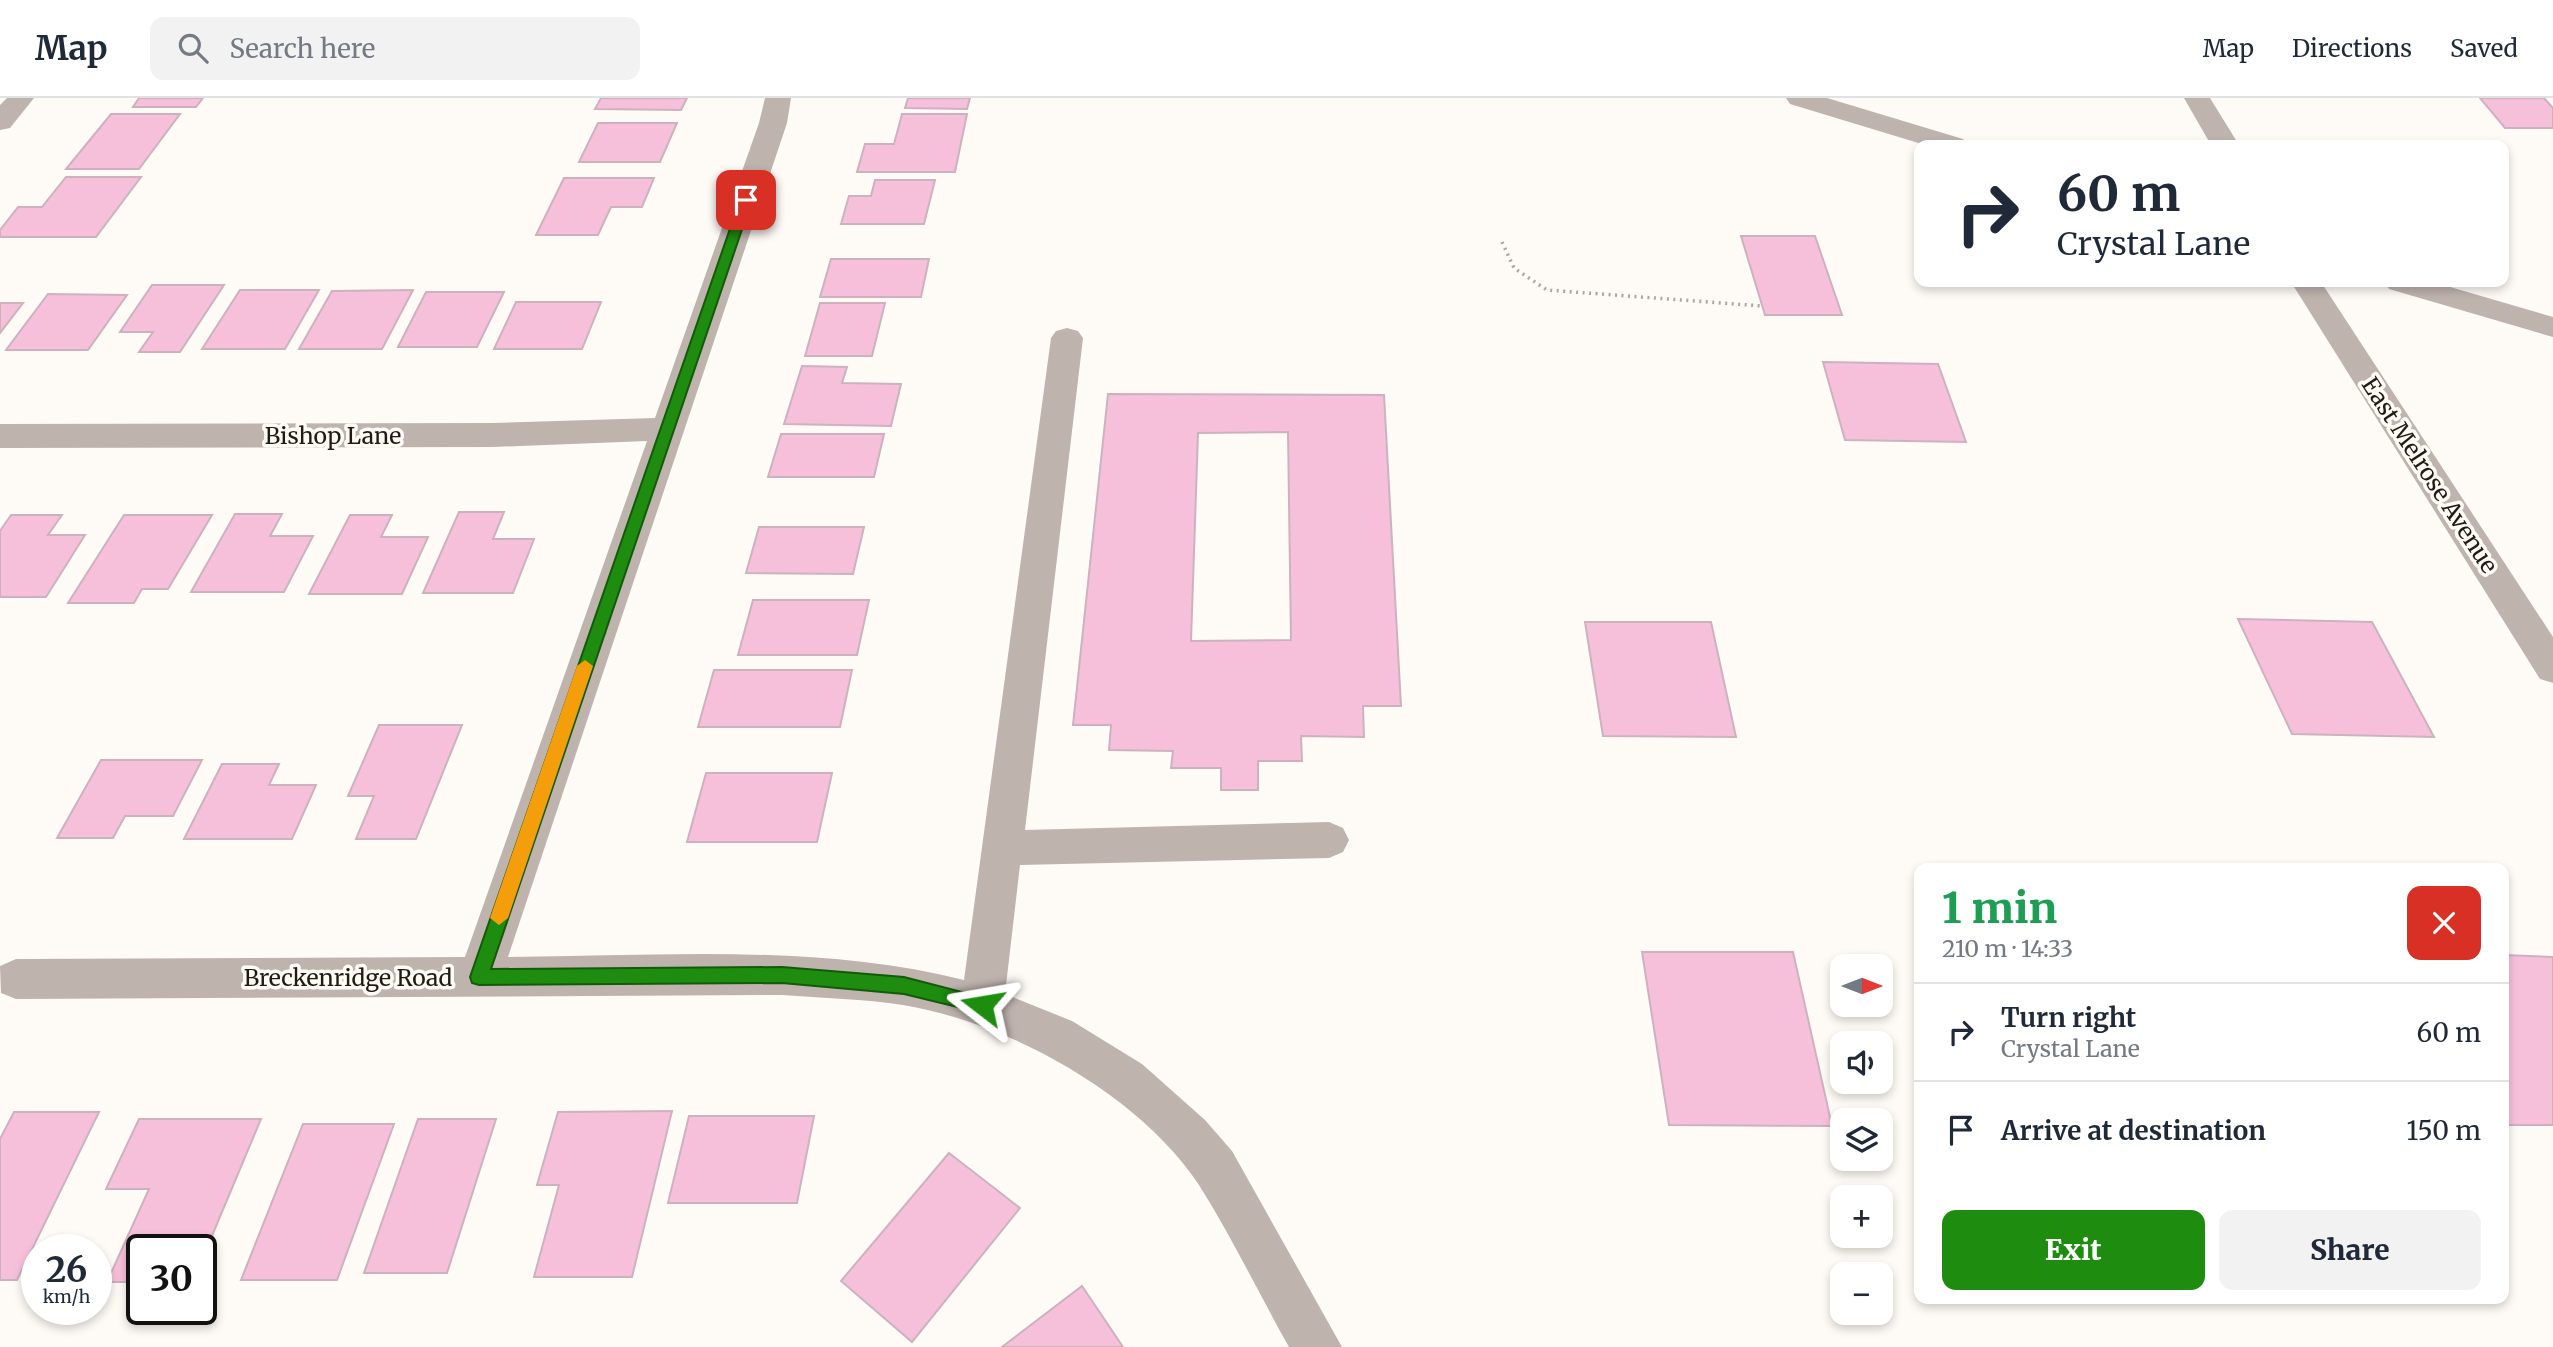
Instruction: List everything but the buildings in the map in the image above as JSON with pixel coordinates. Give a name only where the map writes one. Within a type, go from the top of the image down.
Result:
[{"type":"street","points":[[0,121],[21,98]]},
{"type":"street","points":[[479,977],[773,123],[778,98]]},
{"type":"street","points":[[1798,98],[1937,140]]},
{"type":"street","points":[[2197,98],[2222,140]]},
{"type":"street","name":"East Melrose Avenue","points":[[2309,287],[2553,668]]},
{"type":"street","points":[[2417,287],[2553,327]]},
{"type":"street","points":[[982,1005],[1067,338]]},
{"type":"street","name":"Bishop Lane","points":[[0,436],[492,435],[666,429]]},
{"type":"street","points":[[1002,848],[1329,840]]},
{"type":"street","name":"Breckenridge Road","points":[[16,979],[782,975],[904,985],[982,1005],[1056,1036],[1126,1079],[1189,1136],[1215,1168],[1317,1347]]},
{"type":"path","points":[[1502,242],[1514,268],[1547,290],[1762,306]]},
{"type":"slow traffic","points":[[499,918],[585,666]]},
{"type":"route","points":[[746,200],[479,977],[782,975],[904,985],[982,1005]]}]
